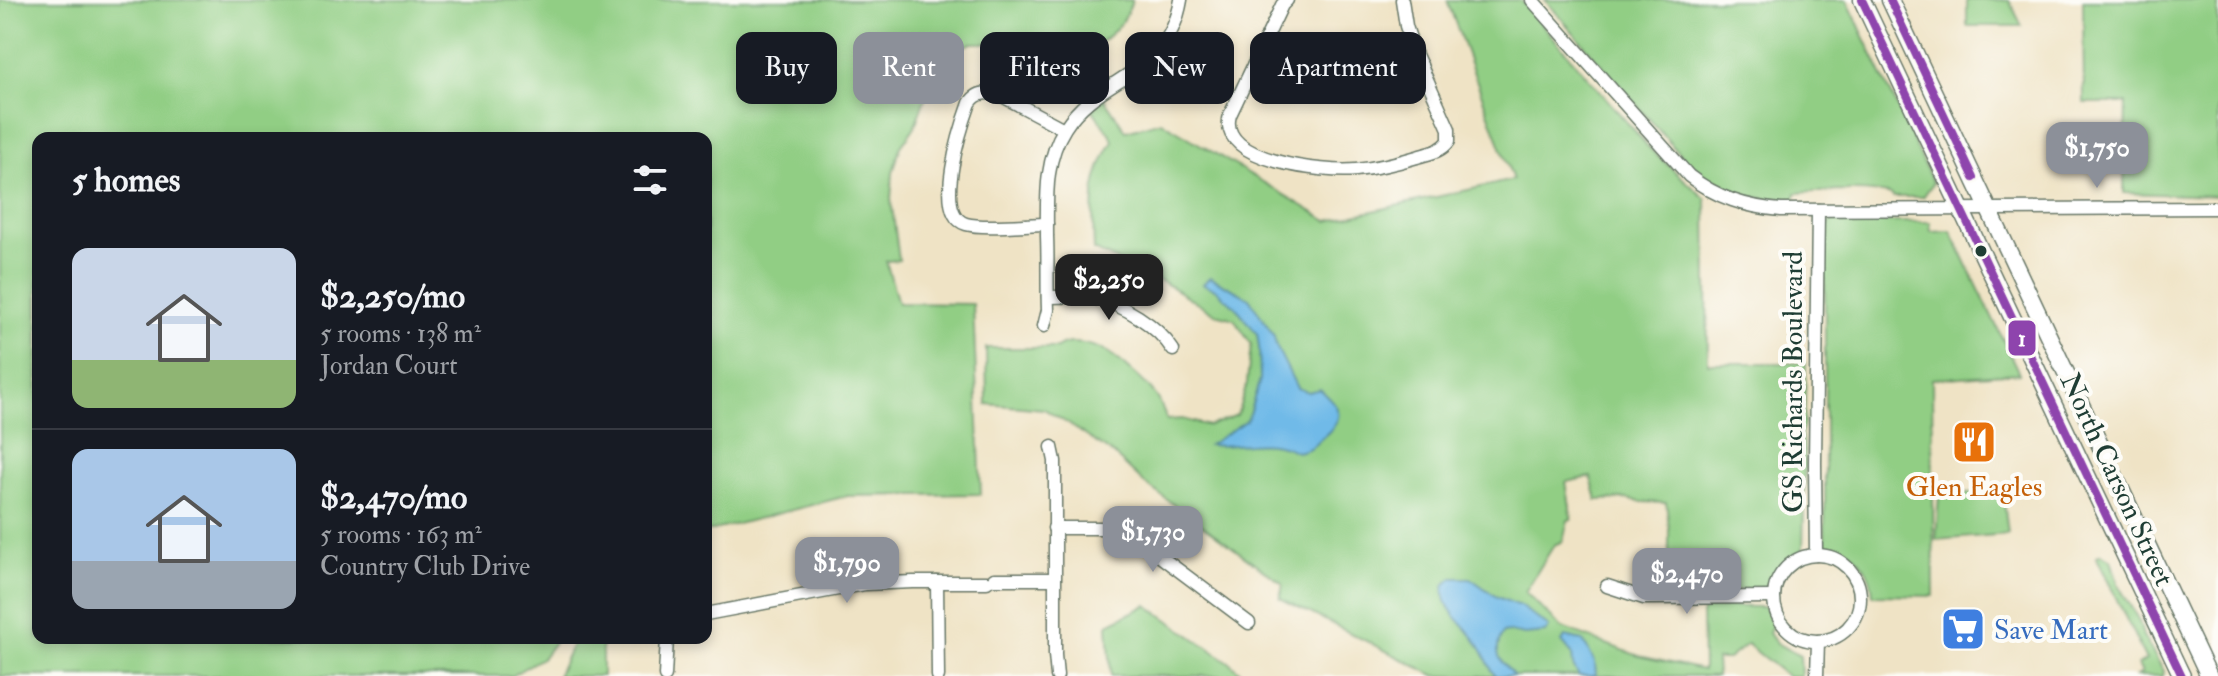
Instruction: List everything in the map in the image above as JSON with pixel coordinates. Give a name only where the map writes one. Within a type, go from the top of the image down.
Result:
[{"type":"main road","name":"North Carson Street","points":[[1862,0],[2088,419],[2209,676]]},
{"type":"main road","name":"North Carson Street","points":[[1890,0],[2064,426],[2182,676]]},
{"type":"main road","points":[[2064,426],[2088,419]]},
{"type":"street","points":[[1044,326],[1048,310],[1048,175],[1055,150],[1064,129],[1076,113],[1158,53],[1174,27],[1181,0]]},
{"type":"street","points":[[1269,32],[1287,0]]},
{"type":"street","points":[[1402,0],[1408,32]]},
{"type":"street","points":[[1532,0],[1689,176],[1703,187],[1731,200],[1762,208],[1818,210],[2218,208]]},
{"type":"street","points":[[1250,73],[1228,120],[1232,137],[1241,145],[1285,163],[1340,171],[1393,164],[1447,144],[1449,129],[1426,76]]},
{"type":"street","points":[[1047,224],[974,225],[960,221],[952,211],[953,161],[970,103],[982,93],[1004,97],[1064,129]]},
{"type":"street","name":"GS Richards Boulevard","points":[[1816,555],[1818,210]]},
{"type":"street","points":[[1048,297],[1090,298],[1116,306],[1164,336],[1173,350]]},
{"type":"street","points":[[1052,447],[1055,461],[1057,676]]},
{"type":"street","points":[[1054,528],[1101,528],[1141,542],[1249,623]]},
{"type":"street","points":[[1816,555],[1838,560],[1847,567],[1854,576],[1860,597],[1855,618],[1848,628],[1829,639],[1818,641],[1805,639],[1787,628],[1780,619],[1774,597],[1780,576],[1787,568],[1795,561],[1816,555]]},
{"type":"street","points":[[712,613],[865,584],[1054,579]]},
{"type":"street","points":[[937,582],[938,676]]},
{"type":"street","points":[[1607,586],[1644,598],[1774,597]]},
{"type":"street","points":[[1817,676],[1818,641]]},
{"type":"street","points":[[665,676],[666,644]]},
{"type":"green space","points":[[0,0],[1132,0],[1124,19],[1109,35],[1109,32],[980,32],[980,43],[964,46],[964,32],[853,32],[853,104],[923,104],[914,128],[900,148],[893,173],[891,199],[899,260],[886,261],[898,303],[973,304],[981,494],[847,496],[712,530],[712,132],[32,132],[32,644],[553,644],[543,657],[511,676],[0,676]]},
{"type":"green space","points":[[1447,0],[1521,0],[1651,150],[1706,199],[1708,363],[1806,363],[1801,435],[1805,455],[1803,550],[1781,566],[1767,588],[1669,590],[1666,503],[1597,500],[1591,477],[1566,482],[1572,519],[1568,520],[1563,541],[1554,545],[1525,592],[1562,628],[1639,656],[1703,670],[1702,606],[1764,607],[1773,623],[1769,633],[1776,643],[1800,656],[1801,676],[1787,676],[1747,644],[1728,659],[1716,659],[1717,676],[1436,676],[1280,598],[1283,584],[1144,483],[1113,454],[1044,409],[987,404],[986,348],[1057,348],[1068,343],[1094,347],[1117,359],[1148,386],[1157,397],[1167,420],[1182,419],[1209,426],[1237,415],[1247,383],[1251,344],[1234,319],[1216,314],[1163,282],[1094,250],[1094,194],[1100,168],[1113,141],[1088,104],[1108,104],[1126,131],[1161,121],[1328,221],[1513,180]]},
{"type":"green space","points":[[1545,0],[1847,0],[1933,183],[1923,197],[1832,191],[1796,193],[1796,201],[1748,196],[1724,187],[1684,159]]},
{"type":"green space","points":[[1967,0],[2009,0],[2022,26],[1967,26]]},
{"type":"green space","points":[[2083,0],[2218,0],[2218,196],[2124,193],[2126,103],[2084,103]]},
{"type":"green space","points":[[1832,221],[1930,222],[1931,232],[1951,231],[2019,373],[1932,379],[1934,596],[1873,595],[1870,579],[1859,560],[1840,546],[1838,552],[1828,548],[1825,541],[1825,228]]},
{"type":"green space","points":[[1939,493],[2003,493],[2008,534],[1936,540]]},
{"type":"green space","points":[[2101,554],[2111,560],[2119,586],[2164,671],[2163,676],[2137,676],[2142,673],[2138,665],[2146,660],[2097,558]]},
{"type":"green space","points":[[1147,605],[1245,676],[1111,676],[1108,624]]},
{"type":"green space","points":[[572,644],[602,644],[602,676],[557,676]]},
{"type":"water","points":[[1210,277],[1249,298],[1274,336],[1297,388],[1308,392],[1320,389],[1336,407],[1336,423],[1312,447],[1297,452],[1264,443],[1209,445],[1247,420],[1260,379],[1257,334],[1236,307],[1215,289],[1203,284]]},
{"type":"water","points":[[1453,578],[1470,578],[1497,597],[1520,606],[1549,627],[1545,633],[1503,633],[1498,646],[1499,656],[1514,676],[1496,676],[1493,673],[1478,644],[1450,609],[1444,593],[1445,584]]},
{"type":"water","points":[[1565,637],[1583,641],[1595,662],[1596,676],[1579,676],[1573,666],[1572,654],[1562,642]]},
{"type":"transit line","name":"1","points":[[1862,0],[2182,676]]},
{"type":"transit line","name":"1","points":[[1890,0],[1974,178]]},
{"type":"place","name":"Glen Eagles","points":[[1974,442]]},
{"type":"place","name":"Save Mart","points":[[1963,629]]}]
